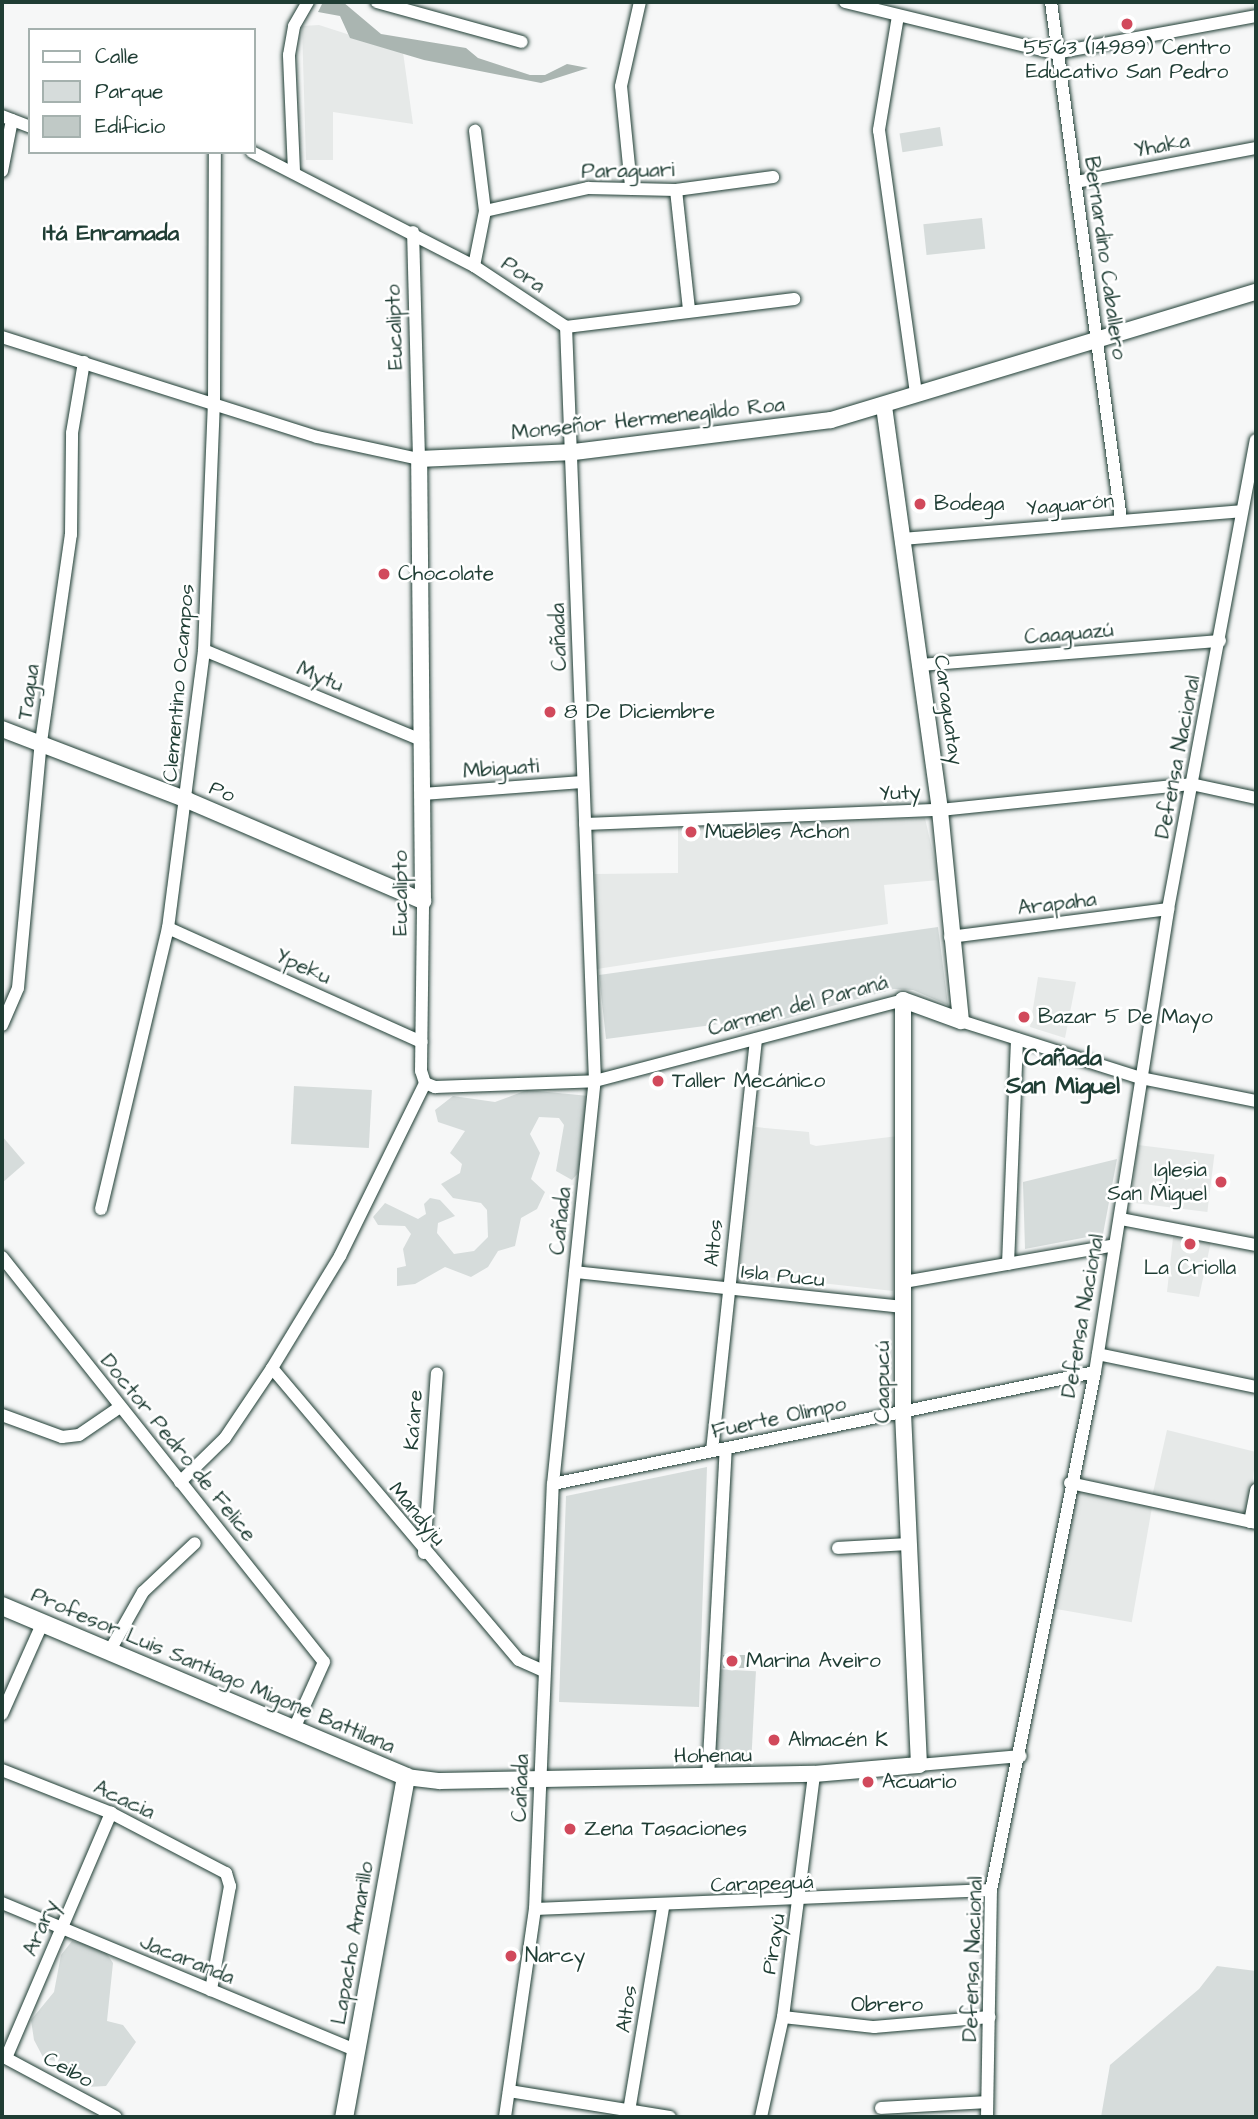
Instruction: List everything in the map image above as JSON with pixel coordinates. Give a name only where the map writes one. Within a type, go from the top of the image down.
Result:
[{"type":"main road","name":"Profesor Luis Santiago Migone Battilana","points":[[2,1606],[406,1777]]},
{"type":"main road","name":"Lapacho Amarillo","points":[[344,2117],[406,1777]]},
{"type":"street","points":[[294,171],[289,55],[300,15],[308,2]]},
{"type":"street","points":[[377,2],[522,42]]},
{"type":"street","points":[[631,186],[621,86],[640,2]]},
{"type":"street","points":[[845,2],[1055,53],[1256,16]]},
{"type":"street","name":"Bernardino Caballero","points":[[1051,2],[1055,53],[1076,183],[1121,519]]},
{"type":"street","points":[[898,16],[879,130],[916,393]]},
{"type":"street","points":[[2,171],[7,118],[28,126]]},
{"type":"street","points":[[474,266],[485,211],[475,131]]},
{"type":"street","name":"Yhaka","points":[[1076,183],[1256,148]]},
{"type":"street","name":"Clementino Ocampos","points":[[102,1209],[168,928],[187,800],[204,650],[214,402],[215,154]]},
{"type":"street","name":"Pora","points":[[256,154],[413,232],[474,266],[566,327]]},
{"type":"street","name":"Paraguari","points":[[485,211],[577,190],[631,186],[676,190],[773,177]]},
{"type":"street","points":[[676,190],[689,309]]},
{"type":"street","name":"Eucalipto","points":[[413,232],[419,458],[422,1042],[425,1083]]},
{"type":"street","name":"Monseñor Hermenegildo Roa","points":[[2,337],[214,402],[317,437],[419,458],[574,452],[820,421],[884,406],[916,393],[1097,337],[1256,292]]},
{"type":"street","points":[[566,327],[689,309],[794,299]]},
{"type":"street","name":"Cañada","points":[[505,2117],[535,1909],[553,1484],[595,1081],[574,452],[566,327]]},
{"type":"street","name":"Tagua","points":[[2,1025],[18,988],[41,742],[71,535],[72,433],[84,362]]},
{"type":"street","name":"Caraguatay","points":[[884,406],[940,810],[950,937],[961,1021]]},
{"type":"street","name":"Defensa Nacional","points":[[987,2117],[991,1890],[1021,1756],[1070,1483],[1095,1372],[1168,909],[1220,641],[1241,511],[1252,491],[1256,440]]},
{"type":"street","name":"Yaguarón","points":[[902,539],[1241,511]]},
{"type":"street","name":"Caaguazú","points":[[920,665],[1220,641]]},
{"type":"street","name":"Mytu","points":[[204,650],[421,740]]},
{"type":"street","name":"Po","points":[[2,729],[187,800],[423,901]]},
{"type":"street","name":"Mbiguati","points":[[422,794],[583,782]]},
{"type":"street","name":"Yuty","points":[[585,824],[940,810],[1191,784],[1256,798]]},
{"type":"street","name":"Arapaha","points":[[950,937],[1168,909]]},
{"type":"street","name":"Ypeku","points":[[168,928],[422,1042]]},
{"type":"street","name":"Carmen del Paraná","points":[[425,1083],[435,1087],[595,1081],[903,999],[961,1021],[1141,1078],[1256,1101]]},
{"type":"street","name":"Caapucú","points":[[903,999],[903,1412],[919,1765]]},
{"type":"street","name":"Altos","points":[[712,1451],[756,1039]]},
{"type":"street","points":[[1008,1264],[1017,1039]]},
{"type":"street","points":[[180,1482],[225,1438],[272,1368],[340,1256],[425,1083]]},
{"type":"street","points":[[1121,1219],[1256,1245]]},
{"type":"street","points":[[904,1282],[1115,1245]]},
{"type":"street","name":"Doctor Pedro de Felice","points":[[2,1256],[325,1664],[293,1731]]},
{"type":"street","name":"Isla Pucu","points":[[575,1272],[904,1307]]},
{"type":"street","points":[[1098,1354],[1256,1387]]},
{"type":"street","name":"Mandyju","points":[[272,1368],[424,1553],[519,1660],[544,1671]]},
{"type":"street","name":"Fuerte Olimpo","points":[[553,1484],[1095,1372]]},
{"type":"street","name":"Ka'are","points":[[424,1553],[437,1373]]},
{"type":"street","points":[[2,1415],[62,1437],[79,1435],[120,1406]]},
{"type":"street","points":[[708,1777],[726,1449]]},
{"type":"street","points":[[1070,1483],[1253,1522],[1256,1490]]},
{"type":"street","points":[[109,1652],[143,1592],[194,1543]]},
{"type":"street","points":[[838,1548],[907,1544]]},
{"type":"street","points":[[2,1714],[42,1624]]},
{"type":"street","name":"Hohenau","points":[[406,1777],[541,1780],[814,1774],[1021,1756]]},
{"type":"street","name":"Acacia","points":[[2,1770],[111,1813],[226,1873],[230,1886],[211,1990]]},
{"type":"street","name":"Pirayú","points":[[761,2117],[783,2017],[800,1902],[814,1774]]},
{"type":"street","name":"Arary","points":[[4,2057],[111,1813]]},
{"type":"street","name":"Carapeguá","points":[[535,1909],[663,1908],[991,1890]]},
{"type":"street","name":"Jacaranda","points":[[2,1903],[358,2051]]},
{"type":"street","name":"Altos","points":[[629,2113],[663,1908]]},
{"type":"street","name":"Obrero","points":[[783,2017],[873,2027],[990,2017]]},
{"type":"street","name":"Ceibo","points":[[4,2057],[116,2117]]},
{"type":"street","points":[[509,2091],[629,2113],[670,2117]]},
{"type":"street","points":[[881,2108],[988,2102]]},
{"type":"shaded area","points":[[323,2],[343,2],[381,34],[466,48],[478,58],[530,75],[545,75],[567,64],[588,68],[541,83],[424,60],[350,38],[340,16],[318,12]]},
{"type":"shaded area","points":[[319,25],[403,52],[413,124],[333,112],[333,160],[306,160],[302,26]]},
{"type":"shaded area","points":[[925,818],[939,880],[884,885],[888,924],[597,969],[595,874],[678,873],[678,826]]},
{"type":"shaded area","points":[[1038,977],[1076,982],[1065,1038],[1030,1027]]},
{"type":"shaded area","points":[[755,1127],[809,1132],[810,1144],[816,1146],[898,1136],[893,1291],[739,1274]]},
{"type":"shaded area","points":[[1138,1145],[1214,1154],[1207,1212],[1131,1203]]},
{"type":"shaded area","points":[[1174,1229],[1212,1237],[1199,1297],[1167,1292]]},
{"type":"shaded area","points":[[1167,1430],[1256,1452],[1249,1513],[1152,1497]]},
{"type":"shaded area","points":[[1073,1489],[1153,1503],[1132,1622],[1052,1608]]},
{"type":"green space","points":[[940,127],[943,146],[902,152],[900,133]]},
{"type":"green space","points":[[982,218],[985,249],[927,255],[923,224]]},
{"type":"green space","points":[[938,927],[948,1005],[913,990],[894,989],[737,1032],[735,1022],[606,1039],[599,975]]},
{"type":"green space","points":[[294,1086],[372,1090],[369,1148],[291,1144]]},
{"type":"green space","points":[[527,1090],[589,1096],[578,1173],[572,1180],[556,1171],[564,1125],[559,1118],[539,1117],[530,1134],[540,1153],[531,1179],[545,1192],[537,1209],[521,1218],[515,1246],[498,1251],[488,1267],[471,1277],[445,1267],[415,1284],[397,1286],[397,1268],[406,1266],[403,1249],[411,1234],[405,1226],[378,1225],[373,1217],[385,1203],[418,1219],[426,1214],[424,1204],[430,1198],[440,1200],[455,1216],[438,1223],[437,1233],[454,1254],[474,1251],[488,1237],[487,1210],[481,1203],[453,1198],[441,1184],[460,1173],[462,1164],[450,1153],[465,1131],[438,1122],[435,1110],[453,1096],[495,1102]]},
{"type":"green space","points":[[2,1136],[25,1163],[2,1183]]},
{"type":"green space","points":[[1117,1159],[1103,1234],[1025,1249],[1023,1182]]},
{"type":"green space","points":[[707,1467],[699,1707],[559,1702],[566,1496]]},
{"type":"green space","points":[[715,1669],[756,1671],[751,1766],[710,1764]]},
{"type":"green space","points":[[72,1941],[103,1948],[113,1963],[107,2021],[123,2025],[136,2042],[106,2086],[88,2087],[62,2062],[44,2059],[34,2040],[31,2020],[54,1992],[61,1955]]},
{"type":"green space","points":[[1217,1966],[1256,1971],[1256,2117],[1101,2117],[1110,2065],[1199,1989]]},
{"type":"building","name":"Marina Aveiro","points":[[723,1655],[745,1655],[745,1668],[723,1668]]},
{"type":"place","name":"5563 (14989) Centro Educativo San Pedro","points":[[1127,24]]},
{"type":"place","name":"Bodega","points":[[920,504]]},
{"type":"place","name":"Chocolate","points":[[384,574]]},
{"type":"place","name":"8 De Diciembre","points":[[550,712]]},
{"type":"place","name":"Muebles Achon","points":[[691,832]]},
{"type":"place","name":"Bazar 5 De Mayo","points":[[1024,1017]]},
{"type":"place","name":"Taller Mecánico","points":[[658,1081]]},
{"type":"place","name":"Iglesia San Miguel","points":[[1221,1182]]},
{"type":"place","name":"La Criolla","points":[[1190,1244]]},
{"type":"place","name":"Marina Aveiro","points":[[732,1661]]},
{"type":"place","name":"Almacén K","points":[[774,1740]]},
{"type":"place","name":"Acuario","points":[[868,1782]]},
{"type":"place","name":"Zena Tasaciones","points":[[570,1829]]},
{"type":"place","name":"Narcy","points":[[511,1956]]},
{"type":"district","name":"Itá Enramada","points":[[111,233]]},
{"type":"district","name":"Cañada San Miguel","points":[[1063,1073]]}]
